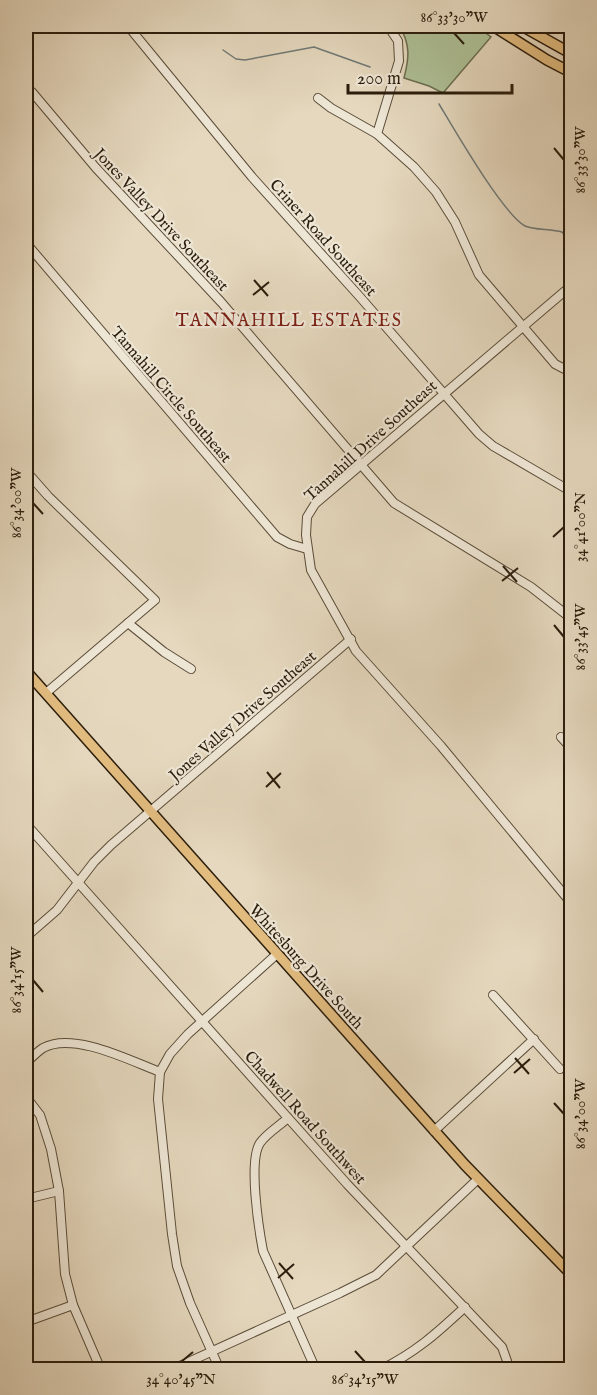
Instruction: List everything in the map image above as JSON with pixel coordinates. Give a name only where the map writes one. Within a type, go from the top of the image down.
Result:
[{"type":"main road","points":[[493,26],[572,73]]},
{"type":"main road","points":[[522,26],[572,54]]},
{"type":"main road","name":"Whitesburg Drive South","points":[[26,670],[434,1131],[572,1275]]},
{"type":"street","name":"Criner Road Southeast","points":[[128,26],[252,177],[479,434],[493,446],[572,492]]},
{"type":"street","points":[[377,134],[399,61],[398,41],[388,26]]},
{"type":"street","name":"Jones Valley Drive Southeast","points":[[32,92],[96,168],[220,302],[394,503],[531,587],[572,619]]},
{"type":"street","points":[[318,98],[377,134],[414,167],[436,192],[455,222],[479,275],[555,364],[572,373]]},
{"type":"street","name":"Tannahill Circle Southeast","points":[[26,243],[277,537],[290,544],[308,549]]},
{"type":"street","name":"Tannahill Drive Southeast","points":[[571,902],[441,746],[356,651],[311,570],[306,535],[307,517],[315,504],[572,285]]},
{"type":"street","points":[[26,471],[48,496],[155,600],[46,693]]},
{"type":"street","points":[[128,623],[164,652],[191,669]]},
{"type":"street","name":"Jones Valley Drive Southeast","points":[[26,937],[57,910],[102,854],[351,639]]},
{"type":"street","points":[[561,737],[572,749]]},
{"type":"street","name":"Chadwell Road Southwest","points":[[26,824],[288,1118],[502,1347],[507,1361],[506,1370]]},
{"type":"street","points":[[220,1370],[190,1304],[177,1266],[171,1234],[158,1099],[160,1072],[170,1054],[277,954]]},
{"type":"street","points":[[493,995],[560,1068]]},
{"type":"street","points":[[434,1131],[534,1039]]},
{"type":"street","points":[[26,1063],[44,1047],[64,1043],[84,1044],[160,1072]]},
{"type":"street","points":[[26,1097],[40,1115],[51,1149],[59,1191],[65,1274],[73,1305],[101,1370]]},
{"type":"street","points":[[288,1118],[259,1144],[254,1170],[259,1231],[263,1251],[316,1370]]},
{"type":"street","points":[[171,1370],[376,1275],[478,1179]]},
{"type":"street","points":[[26,1199],[59,1191]]},
{"type":"street","points":[[26,1322],[73,1305]]},
{"type":"street","points":[[380,1370],[406,1357],[433,1337],[465,1307]]},
{"type":"green space","points":[[399,26],[476,26],[491,37],[443,93],[404,78],[408,52],[406,39]]},
{"type":"waterway","points":[[223,50],[236,59],[245,60],[314,47],[370,67]]},
{"type":"waterway","points":[[439,104],[479,170],[516,218],[525,226],[562,232],[572,245]]},
{"type":"district","name":"TANNAHILL ESTATES","points":[[289,320]]}]
